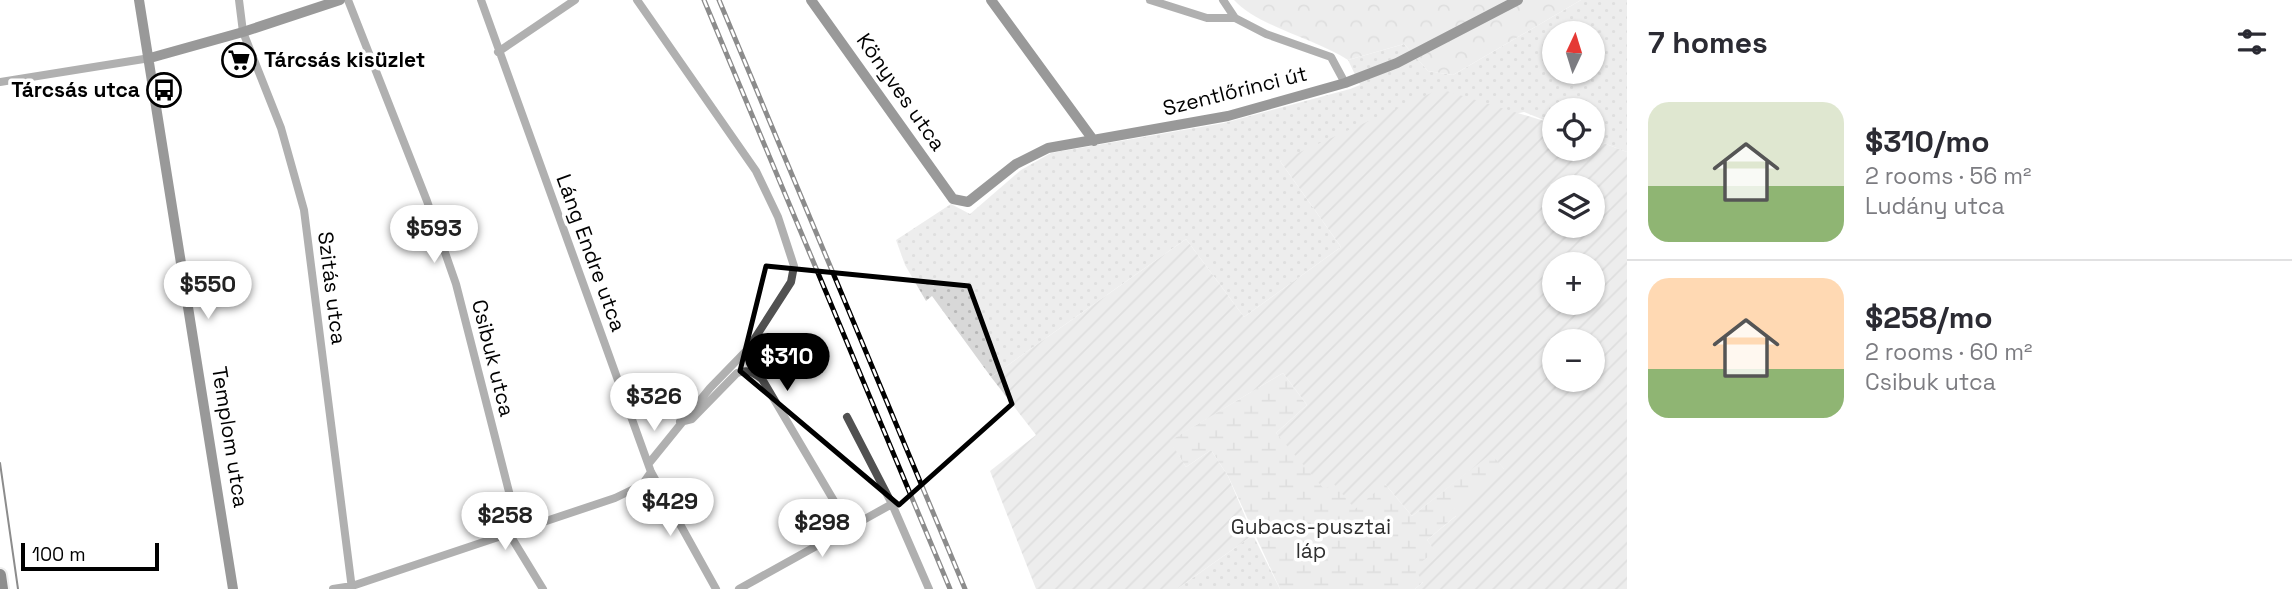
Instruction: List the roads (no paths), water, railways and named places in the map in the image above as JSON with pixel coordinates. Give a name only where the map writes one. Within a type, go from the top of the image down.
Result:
[{"type":"main road","name":"Templom utca","points":[[139,0],[233,589]]},
{"type":"main road","points":[[150,58],[243,32],[303,6],[340,0]]},
{"type":"main road","name":"Könyves utca","points":[[811,0],[953,199],[961,203]]},
{"type":"main road","points":[[990,0],[1094,141]]},
{"type":"main road","name":"Szentlőrinci út","points":[[961,203],[968,202],[1031,155],[1048,148],[1228,116],[1345,83],[1397,63],[1518,0]]},
{"type":"main road","points":[[0,575],[2,589]]},
{"type":"street","name":"Szitás utca","points":[[239,0],[243,32],[285,138],[304,209],[352,588]]},
{"type":"street","name":"Csibuk utca","points":[[348,0],[427,201],[459,295],[514,533],[543,589]]},
{"type":"street","name":"Láng Endre utca","points":[[481,0],[652,472],[716,589]]},
{"type":"street","points":[[498,52],[575,0]]},
{"type":"street","points":[[637,0],[760,179],[778,217],[794,266],[791,282],[748,349],[680,422],[650,461]]},
{"type":"street","points":[[1150,0],[1208,18],[1235,18],[1266,34],[1324,52],[1339,67],[1345,83]]},
{"type":"street","points":[[1223,0],[1235,18]]},
{"type":"street","points":[[0,82],[150,58]]},
{"type":"street","points":[[680,422],[692,419],[737,373],[746,370],[754,373],[762,379],[850,528]]},
{"type":"street","points":[[847,417],[892,504],[929,589]]},
{"type":"street","points":[[333,589],[352,588],[615,498],[642,485],[652,472]]},
{"type":"street","points":[[739,589],[892,504]]},
{"type":"tram line","points":[[0,463],[18,589]]},
{"type":"railway","points":[[704,0],[950,589]]},
{"type":"railway","points":[[719,0],[965,589]]},
{"type":"place","name":"Tárcsás kisüzlet","points":[[239,60]]},
{"type":"place","name":"Tárcsás utca","points":[[164,90]]},
{"type":"park label","name":"Gubacs-pusztai láp","points":[[1311,539]]}]
